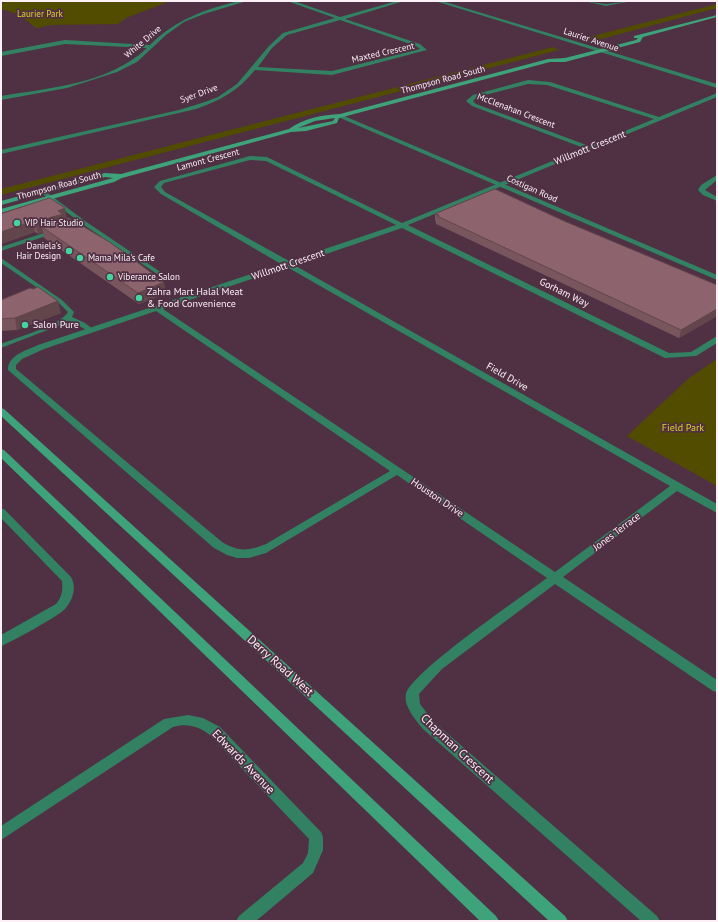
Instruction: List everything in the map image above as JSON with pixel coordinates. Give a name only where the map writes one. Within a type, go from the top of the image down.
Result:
[{"type":"main road","name":"Thompson Road South","points":[[550,60],[554,57],[591,47],[626,38],[641,37],[717,16]]},
{"type":"main road","name":"Thompson Road South","points":[[1,211],[112,181],[121,176],[291,130],[306,129],[335,122],[340,116],[550,60],[565,60],[638,41],[641,37]]},
{"type":"main road","name":"Thompson Road South","points":[[1,203],[105,175],[121,176]]},
{"type":"main road","name":"Derry Road West","points":[[1,411],[560,921]]},
{"type":"main road","points":[[1,452],[491,921]]},
{"type":"street","name":"White Drive","points":[[1,98],[110,74],[132,63],[184,20],[206,11],[245,1]]},
{"type":"street","points":[[289,1],[340,18]]},
{"type":"street","name":"Syer Drive","points":[[1,152],[200,105],[231,91],[254,68],[273,44],[285,34],[402,1]]},
{"type":"street","name":"Laurier Avenue","points":[[437,1],[717,86]]},
{"type":"street","points":[[586,1],[606,5],[630,1]]},
{"type":"street","name":"Maxted Crescent","points":[[254,68],[332,73],[424,50],[418,45],[340,18]]},
{"type":"street","points":[[1,54],[65,42],[151,47]]},
{"type":"street","name":"McClenahan Crescent","points":[[590,148],[474,105],[469,101],[475,96],[536,81],[548,83],[660,119]]},
{"type":"street","name":"Willmott Crescent","points":[[397,472],[270,547],[256,553],[241,555],[228,552],[12,370],[14,362],[27,353],[403,225],[717,95]]},
{"type":"street","name":"Costigan Road","points":[[340,116],[717,278]]},
{"type":"street","name":"Lamont Crescent","points":[[287,265],[163,193],[157,187],[162,182],[169,180],[250,158],[262,158],[403,225]]},
{"type":"street","points":[[717,177],[703,186],[701,190],[705,194],[717,199]]},
{"type":"street","name":"Gorham Way","points":[[403,225],[668,356],[693,354],[717,339]]},
{"type":"street","name":"Field Drive","points":[[287,265],[717,509]]},
{"type":"street","name":"Houston Drive","points":[[158,308],[397,472],[557,578],[717,687]]},
{"type":"street","name":"Jones Terrace","points":[[557,578],[677,486]]},
{"type":"street","points":[[1,512],[67,580],[69,586],[66,600],[60,607],[1,641]]},
{"type":"street","name":"Chapman Crescent","points":[[557,578],[438,666],[412,693],[411,701],[414,708],[428,725],[652,921]]},
{"type":"street","name":"Edwards Avenue","points":[[1,834],[169,723],[191,720],[204,723],[215,731],[316,837],[317,848],[315,858],[308,868],[244,921]]},
{"type":"lane","points":[[43,192],[80,223],[165,277]]},
{"type":"lane","points":[[1,249],[59,230]]},
{"type":"lane","points":[[1,260],[64,304],[70,312],[68,318]]},
{"type":"lane","points":[[1,346],[68,318],[84,324],[92,331]]},
{"type":"green space","name":"Laurier Park","points":[[8,1],[170,1],[126,18],[118,24],[52,25],[36,28],[18,14],[1,9],[1,4]]},
{"type":"green space","points":[[717,4],[717,8],[594,41],[581,39]]},
{"type":"green space","points":[[553,47],[559,50],[1,195],[1,189]]},
{"type":"green space","name":"Field Park","points":[[717,359],[717,486],[627,436],[689,378]]},
{"type":"building","points":[[495,189],[564,221],[717,285],[717,309],[681,330],[435,214]]},
{"type":"building","points":[[50,198],[65,208],[58,211],[63,214],[35,222],[33,221],[1,232],[1,214]]},
{"type":"building","points":[[69,218],[111,243],[164,282],[138,293],[42,227]]},
{"type":"building","points":[[38,287],[58,301],[15,318],[1,319],[1,300],[30,288],[33,289]]},
{"type":"place","name":"VIP Hair Studio","points":[[17,223]]},
{"type":"place","name":"Daniela's Hair Design","points":[[69,251]]},
{"type":"place","name":"Mama Mila's Cafe","points":[[80,258]]},
{"type":"place","name":"Viberance Salon","points":[[110,277]]},
{"type":"place","name":"Zahra Mart Halal Meat & Food Convenience","points":[[139,298]]},
{"type":"place","name":"Salon Pure","points":[[25,325]]}]
